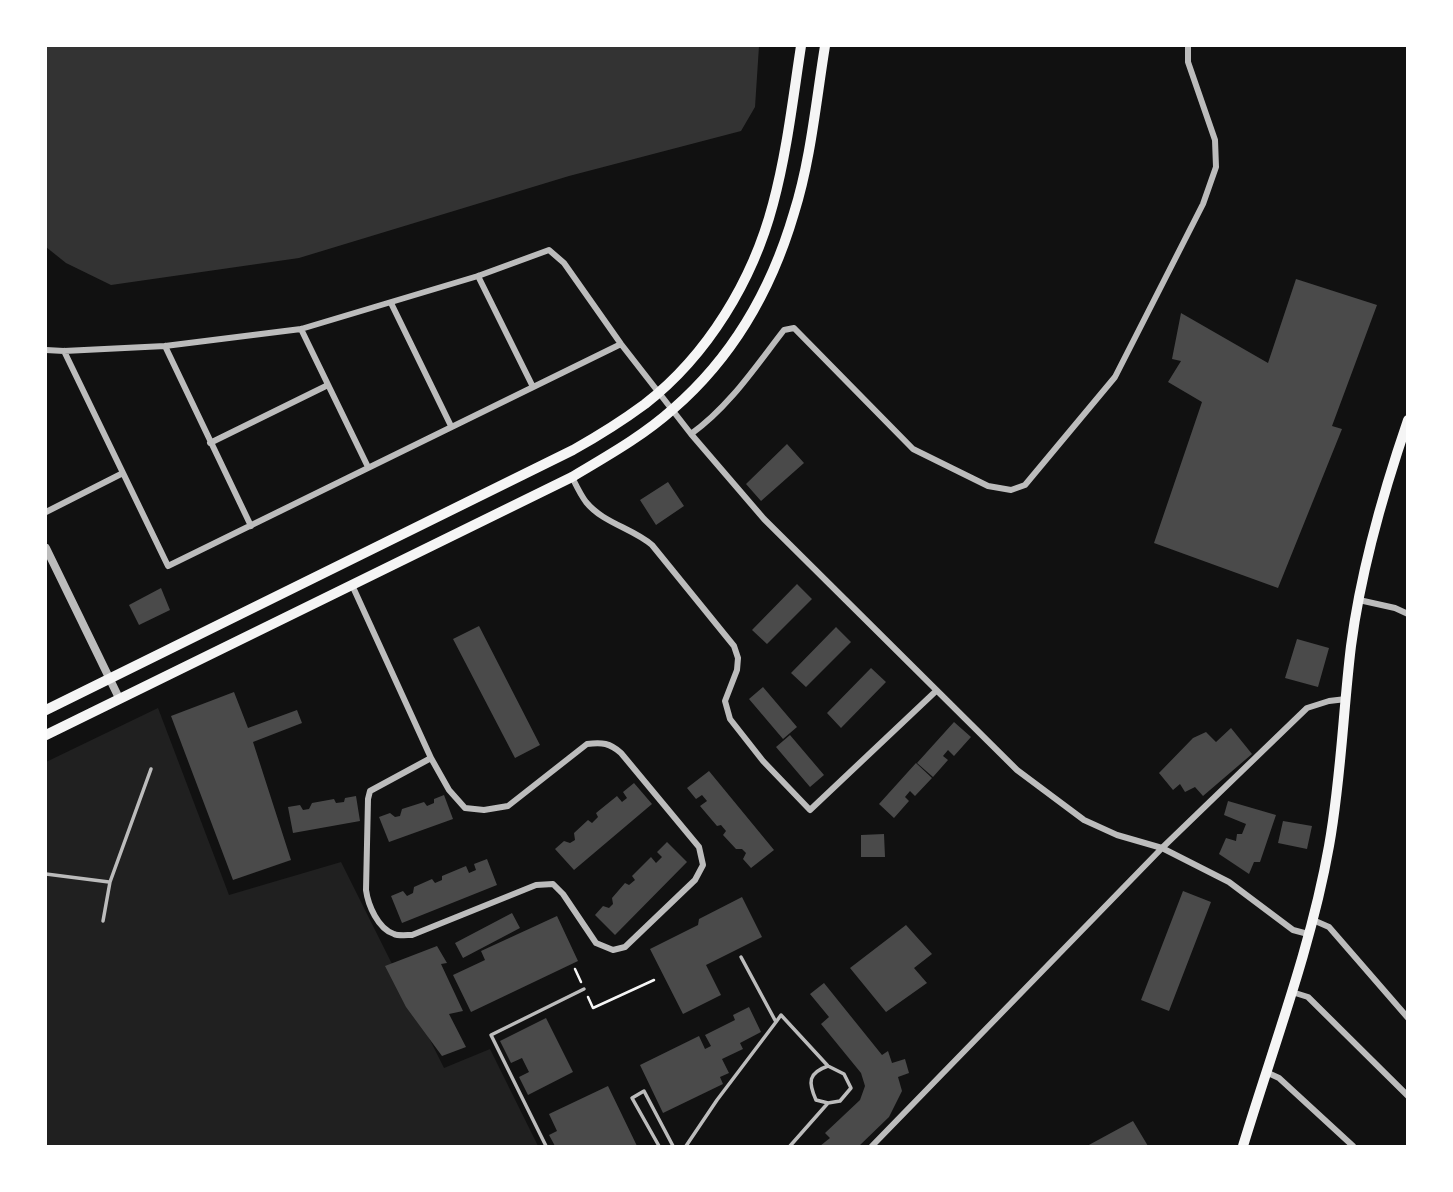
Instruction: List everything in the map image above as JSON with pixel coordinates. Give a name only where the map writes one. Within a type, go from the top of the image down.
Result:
[{"type":"highway","points":[[1243,1146],[1312,919],[1329,844],[1359,600],[1390,472],[1408,420]]},
{"type":"main road","points":[[46,710],[573,450],[618,423],[659,392],[684,368],[706,341],[736,295],[754,256],[772,207],[780,175],[801,46]]},
{"type":"main road","points":[[46,735],[572,477],[621,447],[673,409],[712,371],[729,349],[758,303],[777,263],[804,172],[825,46]]},
{"type":"street","points":[[691,433],[702,426],[738,388],[784,330],[794,328],[913,449],[988,486],[1011,490],[1025,485],[1115,377],[1203,204],[1216,167],[1215,140],[1188,62],[1188,46]]},
{"type":"street","points":[[46,350],[165,346],[300,329],[478,276],[549,250],[564,263],[621,344],[691,433],[764,519],[1017,770],[1084,820],[1117,835],[1161,848],[1229,882],[1293,930],[1308,934]]},
{"type":"street","points":[[478,276],[533,387]]},
{"type":"street","points":[[391,303],[451,426]]},
{"type":"street","points":[[300,329],[369,467]]},
{"type":"street","points":[[64,351],[168,566],[621,344]]},
{"type":"street","points":[[165,346],[251,526]]},
{"type":"street","points":[[210,443],[328,385]]},
{"type":"street","points":[[46,512],[123,473]]},
{"type":"street","points":[[572,477],[586,502],[613,523],[652,545],[734,646],[738,658],[737,670],[725,701],[730,719],[763,761],[810,810],[936,691]]},
{"type":"street","points":[[46,548],[119,698]]},
{"type":"street","points":[[352,585],[431,758],[449,790],[465,808],[484,810],[508,806],[587,744],[598,742],[611,745],[699,847],[703,865],[695,880],[625,947],[613,950],[596,943],[563,894],[553,884],[536,885],[412,935],[394,934],[381,925],[367,901],[368,799],[370,791],[431,758]]},
{"type":"street","points":[[1359,600],[1395,608],[1408,614]]},
{"type":"street","points":[[872,1146],[1161,848],[1307,708],[1346,699]]},
{"type":"street","points":[[1312,919],[1328,927],[1408,1018]]},
{"type":"street","points":[[1292,992],[1308,997],[1408,1096]]},
{"type":"street","points":[[1266,1072],[1279,1078],[1353,1146]]},
{"type":"lane","points":[[103,921],[110,882],[151,769]]},
{"type":"lane","points":[[46,874],[110,882]]},
{"type":"lane","points":[[741,957],[776,1022]]},
{"type":"lane","points":[[546,1146],[491,1035],[584,989]]},
{"type":"lane","points":[[686,1146],[781,1015],[828,1066],[844,1074],[851,1088],[840,1101],[828,1103],[816,1100],[810,1087],[811,1077],[828,1066]]},
{"type":"lane","points":[[659,1146],[632,1098],[644,1091],[673,1146]]},
{"type":"lane","points":[[790,1146],[828,1103]]},
{"type":"path","points":[[575,969],[593,1008],[654,979]]},
{"type":"shaded area","points":[[46,46],[759,46],[755,107],[741,131],[569,176],[299,258],[111,285],[66,263],[46,247]]},
{"type":"shaded area","points":[[158,708],[229,895],[341,862],[444,1068],[490,1049],[538,1146],[46,1146],[46,762]]},
{"type":"building","points":[[1296,279],[1377,305],[1332,426],[1342,429],[1278,588],[1154,543],[1202,402],[1168,382],[1181,361],[1172,359],[1181,313],[1268,363]]},
{"type":"building","points":[[787,444],[804,463],[761,501],[746,484]]},
{"type":"building","points":[[668,482],[684,506],[656,525],[640,500]]},
{"type":"building","points":[[797,584],[812,599],[767,644],[752,630]]},
{"type":"building","points":[[161,588],[170,610],[139,625],[129,605]]},
{"type":"building","points":[[479,626],[540,745],[515,758],[453,639]]},
{"type":"building","points":[[836,627],[851,642],[806,687],[791,673]]},
{"type":"building","points":[[1297,639],[1329,648],[1318,687],[1285,678]]},
{"type":"building","points":[[871,668],[886,682],[841,728],[827,713]]},
{"type":"building","points":[[763,687],[797,727],[783,739],[749,699]]},
{"type":"building","points":[[234,692],[248,728],[297,710],[302,723],[253,742],[291,860],[233,880],[171,716]]},
{"type":"building","points":[[954,722],[971,737],[954,756],[948,750],[943,756],[948,760],[933,777],[917,763]]},
{"type":"building","points":[[1231,728],[1252,754],[1203,796],[1195,787],[1185,792],[1180,784],[1173,790],[1159,773],[1193,738],[1206,732],[1216,742]]},
{"type":"building","points":[[790,735],[824,775],[810,787],[776,747]]},
{"type":"building","points":[[916,763],[932,778],[915,796],[910,791],[905,797],[909,801],[894,818],[879,804]]},
{"type":"building","points":[[709,771],[774,850],[751,868],[743,859],[746,853],[742,849],[736,849],[723,835],[726,831],[721,825],[717,826],[700,806],[707,801],[702,795],[696,799],[687,788]]},
{"type":"building","points":[[634,783],[652,804],[574,870],[555,849],[564,841],[570,843],[575,840],[574,833],[588,820],[592,823],[598,817],[596,813],[617,796],[622,802],[627,798],[623,792]]},
{"type":"building","points":[[444,795],[453,819],[389,842],[379,817],[390,813],[395,817],[400,816],[402,809],[424,802],[427,806]]},
{"type":"building","points":[[356,796],[360,821],[293,833],[288,807],[300,805],[303,810],[309,809],[312,803],[334,799],[336,803],[344,802],[345,798]]},
{"type":"building","points":[[1228,801],[1276,815],[1260,862],[1254,862],[1249,874],[1219,854],[1226,838],[1236,841],[1237,834],[1242,834],[1246,824],[1224,815]]},
{"type":"building","points":[[1283,821],[1312,826],[1307,849],[1278,843]]},
{"type":"building","points":[[884,834],[885,857],[861,857],[861,835]]},
{"type":"building","points":[[667,842],[687,862],[615,935],[595,915],[603,906],[609,908],[613,904],[612,898],[625,883],[629,885],[635,880],[632,876],[651,857],[656,863],[662,857],[657,852]]},
{"type":"building","points":[[487,859],[497,885],[402,923],[391,896],[403,891],[407,896],[413,893],[414,887],[432,879],[435,883],[442,880],[442,876],[466,866],[469,873],[476,870],[474,864]]},
{"type":"building","points":[[1183,891],[1211,902],[1169,1011],[1141,1000]]},
{"type":"building","points":[[742,897],[762,937],[706,965],[721,995],[683,1014],[650,949],[698,925],[699,919]]},
{"type":"building","points":[[512,913],[520,928],[463,958],[455,943]]},
{"type":"building","points":[[557,916],[578,961],[471,1012],[453,975],[485,960],[481,951]]},
{"type":"building","points":[[906,925],[932,954],[914,968],[927,983],[886,1012],[850,968]]},
{"type":"building","points":[[437,946],[447,963],[441,964],[463,1011],[449,1014],[466,1047],[442,1056],[406,1007],[385,966]]},
{"type":"building","points":[[824,983],[882,1055],[888,1051],[892,1063],[905,1059],[909,1073],[898,1077],[902,1091],[889,1117],[859,1146],[820,1146],[830,1138],[825,1133],[860,1100],[865,1086],[861,1073],[821,1024],[829,1017],[810,994]]},
{"type":"building","points":[[749,1007],[761,1032],[740,1043],[743,1049],[722,1059],[729,1073],[720,1077],[723,1084],[663,1113],[640,1065],[699,1036],[705,1049],[711,1046],[705,1035],[735,1020],[733,1015]]},
{"type":"building","points":[[546,1018],[573,1072],[528,1095],[519,1077],[529,1072],[522,1058],[511,1063],[500,1041]]},
{"type":"building","points":[[608,1086],[637,1146],[555,1146],[549,1135],[557,1131],[549,1114]]},
{"type":"building","points":[[1133,1121],[1148,1146],[1087,1146]]}]
